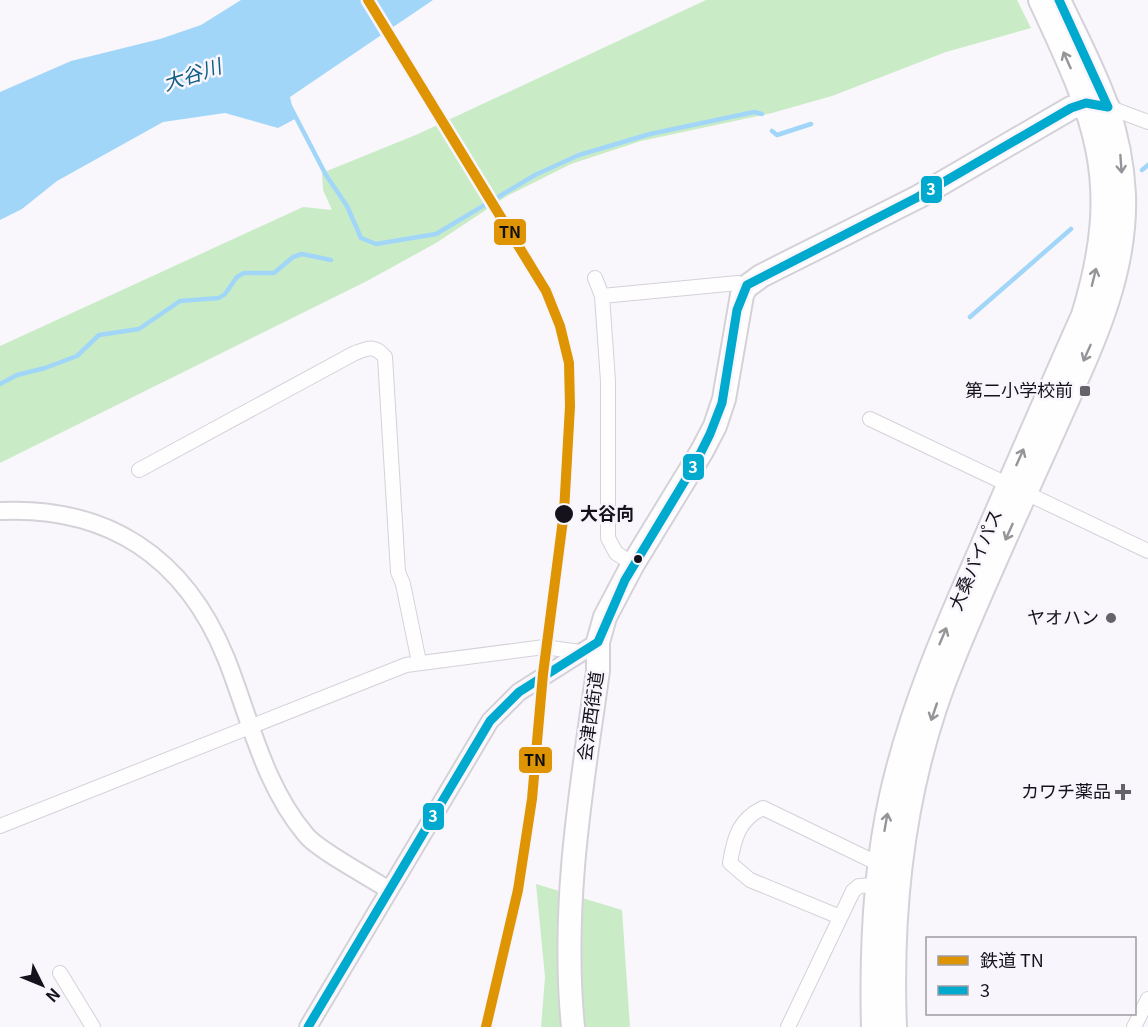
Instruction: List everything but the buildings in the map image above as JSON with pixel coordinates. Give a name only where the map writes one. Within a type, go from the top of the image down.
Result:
[{"type":"highway","points":[[746,287],[761,276],[918,197],[1071,108],[1097,105],[1053,7]]},
{"type":"highway","name":"大桑バイパス","points":[[896,1027],[884,949],[878,874],[890,798],[911,722],[935,653],[1101,324],[1118,264],[1124,194],[1118,136],[1097,105]]},
{"type":"highway","name":"会津西街道","points":[[573,1027],[568,947],[572,863],[598,670],[589,647],[633,564],[715,426],[724,399],[739,305],[746,287]]},
{"type":"highway","name":"大桑バイパス","points":[[873,1027],[884,949],[908,815],[927,732],[1018,488]]},
{"type":"street","points":[[1097,105],[1148,122]]},
{"type":"street","points":[[595,278],[602,296],[608,381],[608,537],[616,553],[633,564]]},
{"type":"street","points":[[602,296],[738,282],[746,287]]},
{"type":"street","points":[[139,470],[353,354],[370,347],[378,349],[386,357],[398,572],[403,584],[419,662]]},
{"type":"street","points":[[870,419],[1148,551]]},
{"type":"street","points":[[0,511],[32,510],[70,514],[131,540],[157,558],[180,580],[211,627],[226,657],[250,727],[273,784],[288,811],[307,837],[388,890]]},
{"type":"street","points":[[0,826],[389,670],[419,662],[544,646],[589,647]]},
{"type":"street","points":[[308,1027],[490,721],[519,692],[589,647]]},
{"type":"street","points":[[788,1027],[853,891],[878,874],[763,808],[747,816],[733,844],[730,862],[750,880],[840,917]]},
{"type":"street","points":[[60,973],[93,1027]]},
{"type":"street","points":[[1134,1027],[1148,999]]},
{"type":"green space","points":[[706,0],[1017,0],[1031,28],[946,52],[832,96],[772,113],[641,141],[571,164],[507,196],[436,243],[367,281],[0,463],[0,346],[303,207],[332,210],[323,190],[322,173],[418,134]]},
{"type":"green space","points":[[536,884],[622,910],[630,1027],[541,1027],[545,977]]},
{"type":"water","name":"大谷川","points":[[241,0],[433,0],[290,97],[295,119],[278,128],[225,113],[163,122],[57,181],[22,209],[0,220],[0,92],[71,61],[160,39],[201,25]]},
{"type":"waterway","points":[[290,106],[326,175],[347,206],[361,238],[376,244],[436,234],[535,175],[579,155],[650,134],[754,112],[762,114]]},
{"type":"waterway","points":[[772,131],[777,135],[811,124]]},
{"type":"waterway","points":[[1142,170],[1148,165]]},
{"type":"waterway","points":[[970,317],[1071,229]]},
{"type":"waterway","points":[[0,384],[17,375],[77,356],[99,335],[139,329],[180,301],[219,298],[225,294],[237,277],[244,273],[274,273],[293,257],[302,254],[331,260]]},
{"type":"rail line","name":"TN","points":[[368,0],[546,291],[560,326],[569,363],[570,406],[564,512],[543,674],[532,799],[518,890],[486,1027]]},
{"type":"transit line","name":"3","points":[[1059,0],[1108,107]]},
{"type":"transit line","name":"3","points":[[598,642],[625,580],[695,464],[710,434],[722,403],[737,310],[747,285],[918,197],[1071,108],[1086,103],[1108,107]]},
{"type":"transit line","name":"3","points":[[308,1027],[490,721],[519,692],[598,642]]},
{"type":"place","name":"第二小学校前","points":[[1085,391]]},
{"type":"place","name":"大谷向","points":[[564,514]]},
{"type":"place","name":"ヤオハン","points":[[1111,618]]},
{"type":"place","name":"カワチ薬品","points":[[1123,792]]}]
